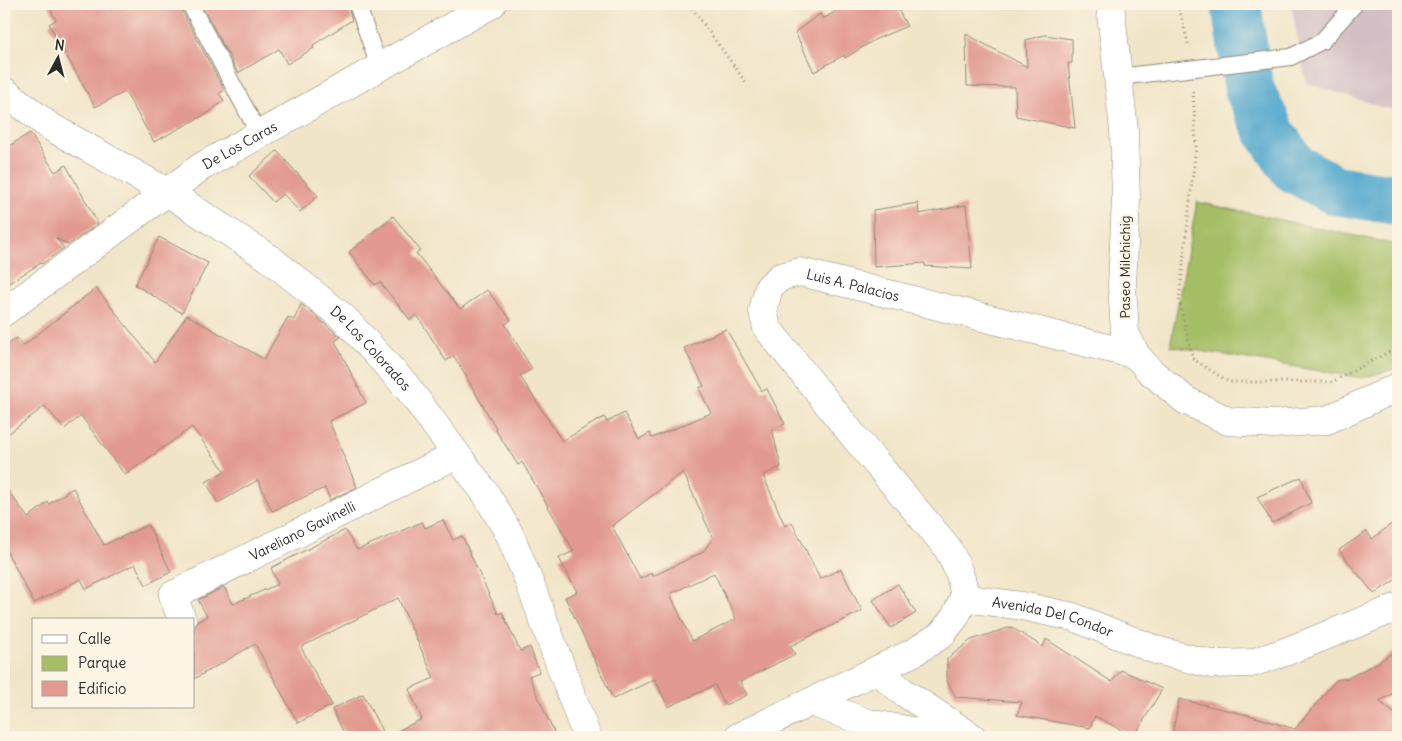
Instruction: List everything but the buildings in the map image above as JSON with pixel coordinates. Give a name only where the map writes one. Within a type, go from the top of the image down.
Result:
[{"type":"street","name":"De Los Caras","points":[[4,312],[201,167],[492,4]]},
{"type":"street","name":"Paseo Milchichig","points":[[1110,4],[1124,131],[1126,200],[1122,295],[1125,333],[1136,355],[1149,370],[1186,400],[1228,421],[1273,424],[1327,420],[1398,387]]},
{"type":"street","name":"De Los Colorados","points":[[4,91],[49,126],[167,192],[269,258],[345,319],[407,387],[486,494],[510,535],[586,737]]},
{"type":"street","name":"Luis A. Palacios","points":[[964,598],[964,588],[957,568],[946,547],[856,440],[767,328],[762,311],[769,287],[780,276],[800,272],[1136,355]]},
{"type":"street","name":"Vareliano Gavinelli","points":[[181,618],[173,595],[456,455]]},
{"type":"street","name":"Avenida Del Condor","points":[[964,598],[1022,606],[1073,617],[1156,650],[1211,664],[1252,663],[1285,652],[1398,607]]},
{"type":"street","points":[[738,737],[914,652],[941,635],[955,617],[964,598]]},
{"type":"street","points":[[877,670],[904,692],[972,737]]},
{"type":"street","points":[[810,702],[868,723],[945,737]]},
{"type":"lane","points":[[190,4],[259,134]]},
{"type":"lane","points":[[357,4],[379,66]]},
{"type":"lane","points":[[1118,77],[1291,57],[1322,41],[1355,4]]},
{"type":"path","points":[[689,4],[748,84]]},
{"type":"path","points":[[1178,4],[1191,54],[1196,146],[1178,301],[1193,359],[1229,382],[1332,382],[1398,347]]},
{"type":"shaded area","points":[[1291,4],[1398,4],[1398,112],[1306,83]]},
{"type":"green space","points":[[1197,202],[1398,245],[1398,368],[1362,378],[1170,346]]},
{"type":"waterway","points":[[1236,4],[1249,89],[1271,134],[1294,168],[1335,190],[1398,200]]}]
